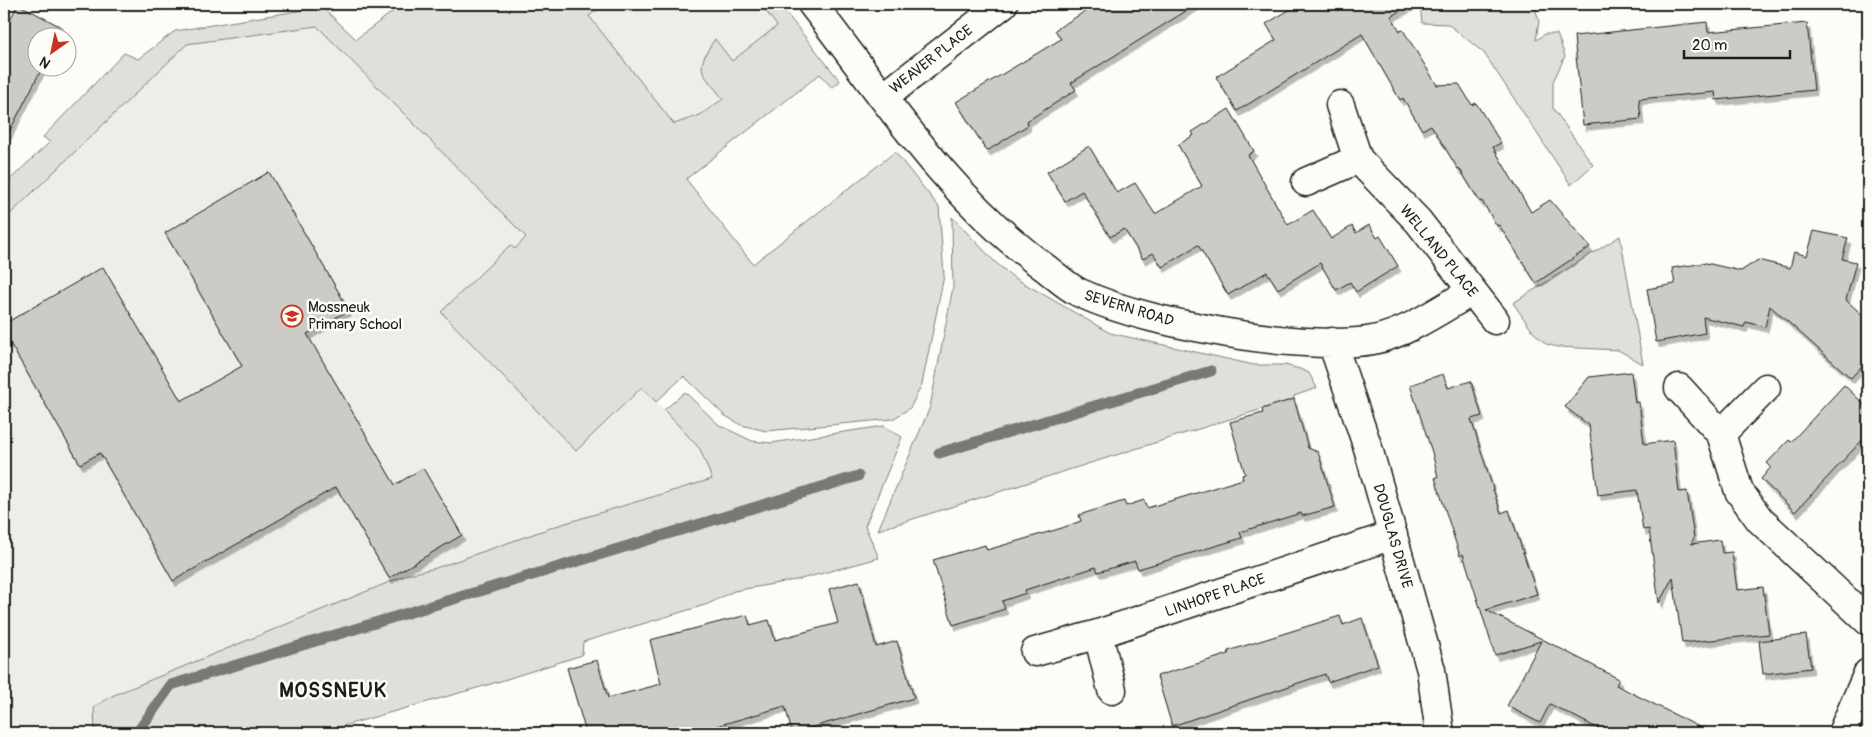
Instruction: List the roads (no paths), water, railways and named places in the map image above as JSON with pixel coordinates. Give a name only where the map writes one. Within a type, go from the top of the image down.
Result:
[{"type":"street","name":"SEVERN ROAD","points":[[812,4],[946,176],[1010,242],[1078,292],[1132,312],[1189,326],[1263,339],[1332,342],[1374,340],[1414,324],[1471,292]]},
{"type":"street","name":"WEAVER PLACE","points":[[884,97],[1003,4]]},
{"type":"street","name":"WELLAND PLACE","points":[[1340,105],[1358,159],[1418,221],[1471,292],[1495,320]]},
{"type":"street","points":[[1306,182],[1358,159]]},
{"type":"street","name":"DOUGLAS DRIVE","points":[[1332,342],[1368,448],[1431,670],[1440,733]]},
{"type":"street","points":[[1679,388],[1721,434],[1739,491],[1760,520],[1868,620]]},
{"type":"street","points":[[1721,434],[1766,388]]},
{"type":"street","name":"LINHOPE PLACE","points":[[1035,652],[1098,634],[1393,535]]},
{"type":"street","points":[[1098,634],[1112,690]]},
{"type":"street","points":[[1842,733],[1868,673]]},
{"type":"waterway","points":[[939,453],[1211,371]]},
{"type":"waterway","points":[[137,733],[171,685],[858,476]]},
{"type":"place","name":"Mossneuk Primary School","points":[[292,316]]},
{"type":"district","name":"MOSSNEUK","points":[[333,690]]}]
